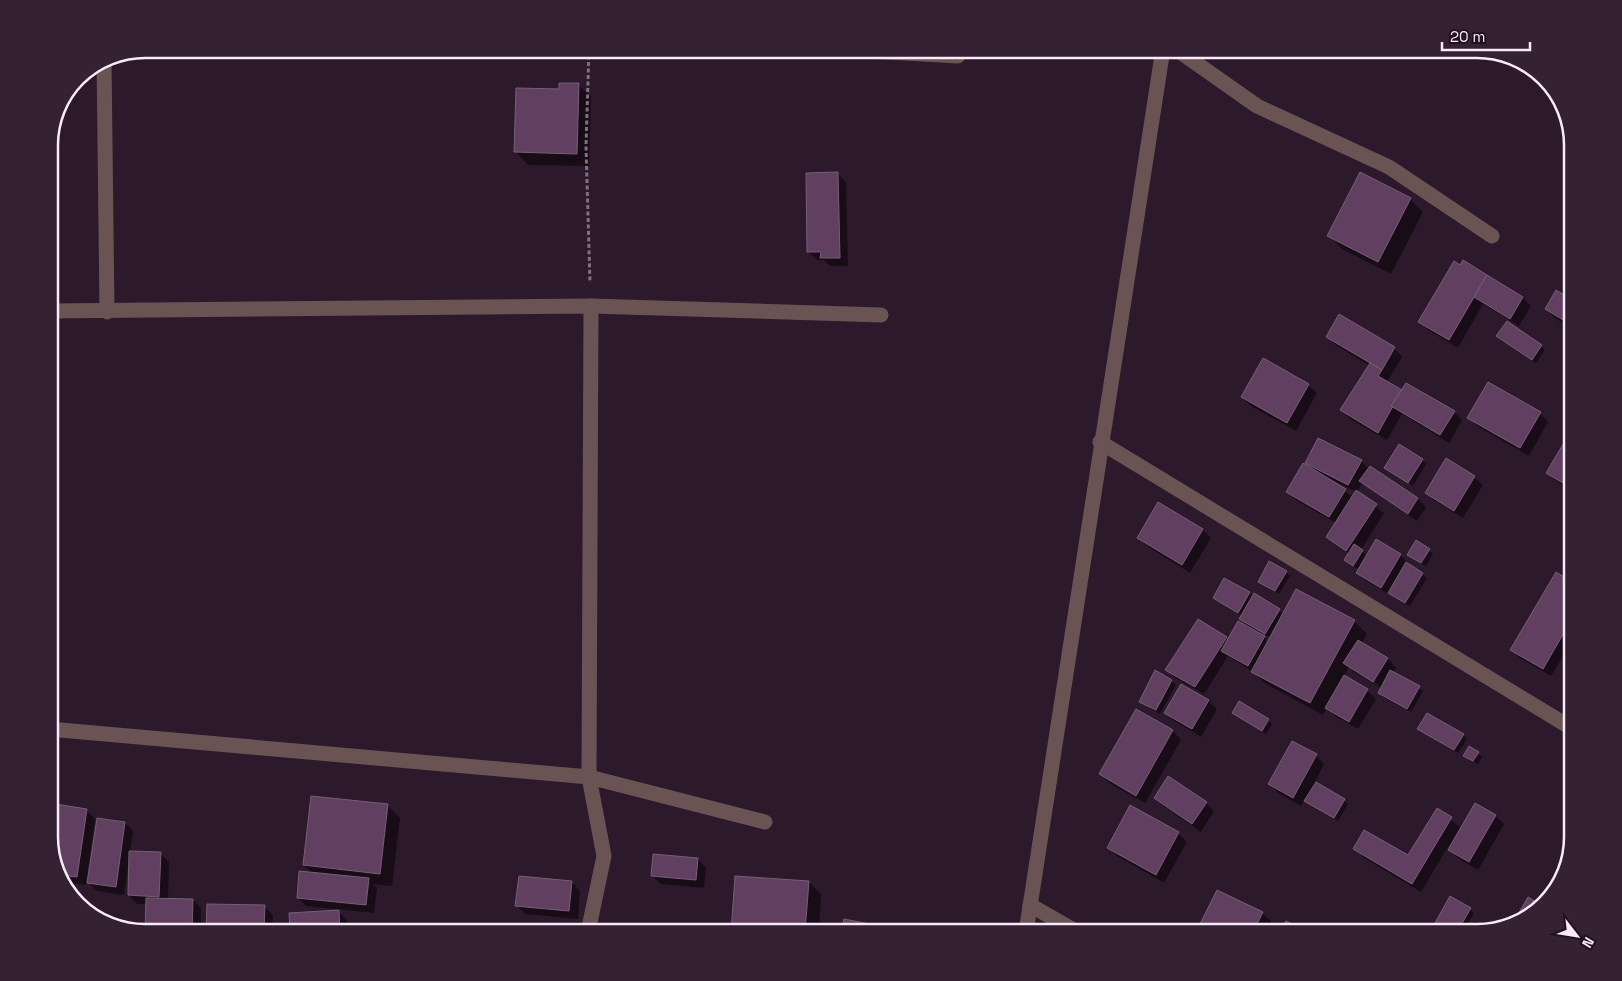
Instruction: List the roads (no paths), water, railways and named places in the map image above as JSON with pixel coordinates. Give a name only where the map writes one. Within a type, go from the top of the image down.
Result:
[{"type":"street","points":[[1027,924],[1100,442],[1162,58]]},
{"type":"street","points":[[1189,58],[1257,106],[1389,167],[1492,236]]},
{"type":"street","points":[[104,67],[107,312]]},
{"type":"street","points":[[590,924],[604,856],[589,777],[591,306]]},
{"type":"street","points":[[58,311],[591,306],[881,315]]},
{"type":"street","points":[[1100,442],[1564,723]]},
{"type":"street","points":[[58,730],[589,777],[765,822]]},
{"type":"street","points":[[1030,905],[1063,924]]}]
